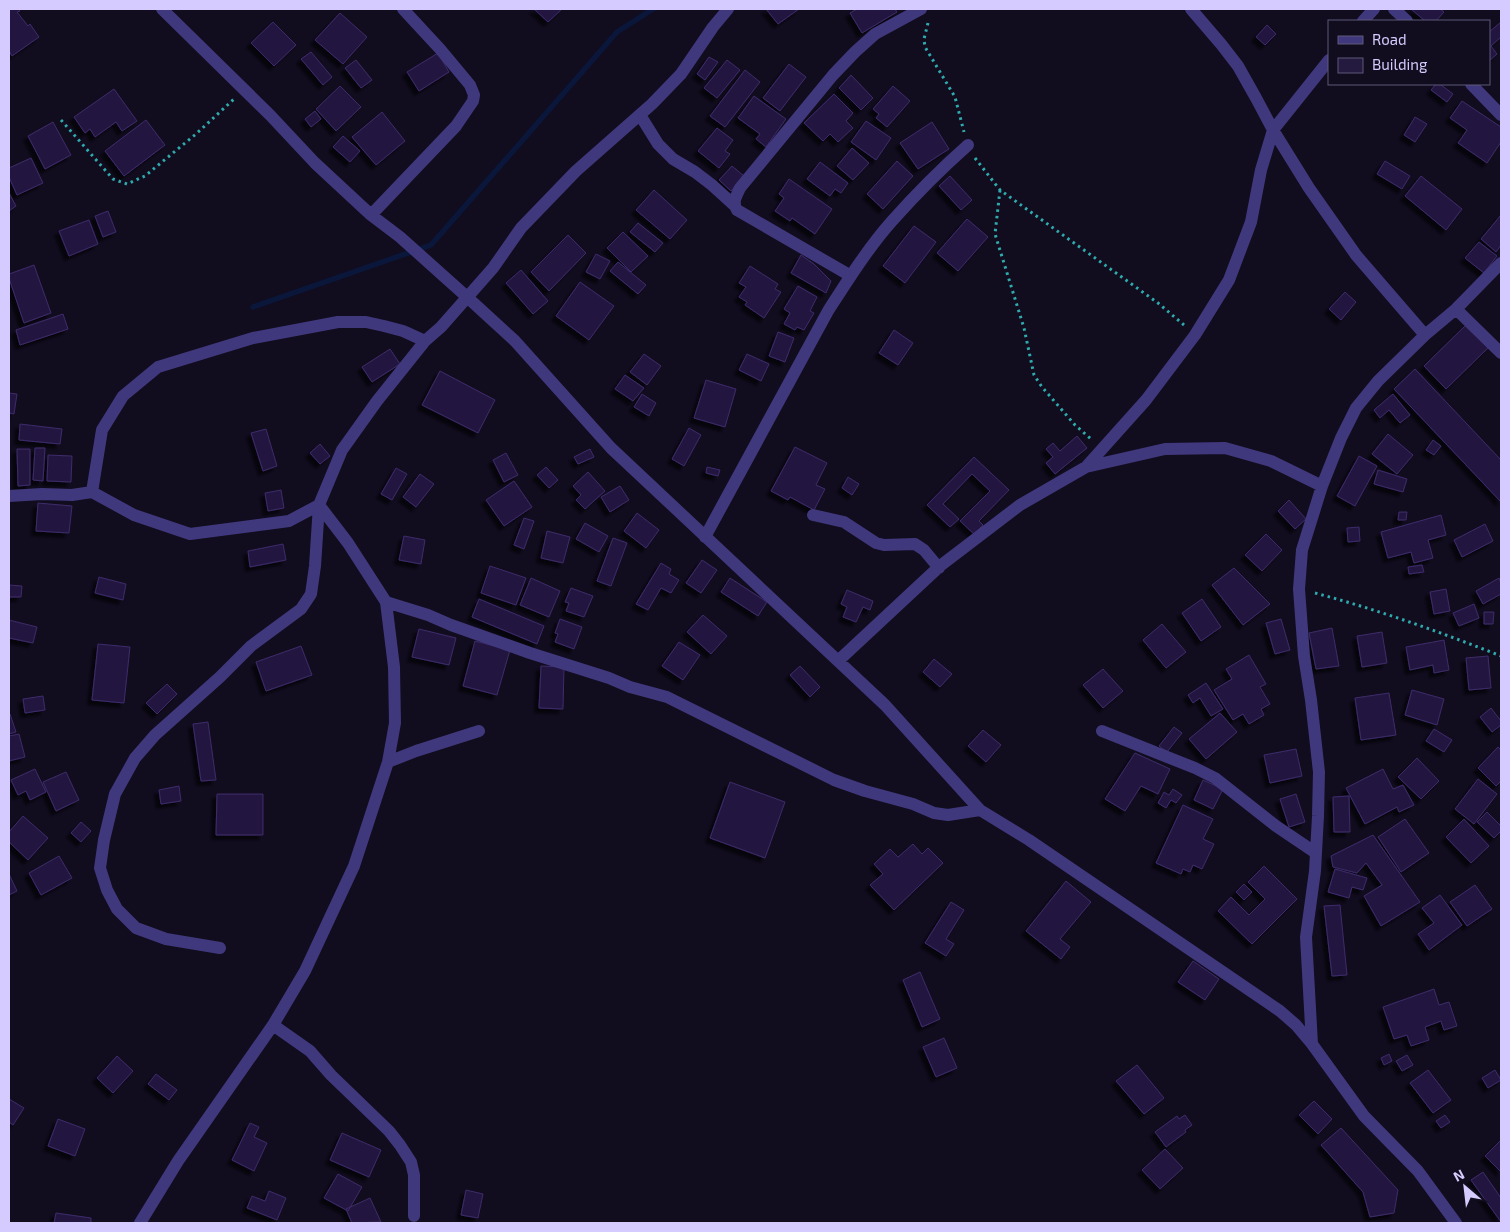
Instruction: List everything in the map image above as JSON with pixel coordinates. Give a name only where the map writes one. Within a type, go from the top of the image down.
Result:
[{"type":"street","points":[[162,9],[270,115],[315,163],[371,215],[400,237],[467,297],[514,342],[611,448],[886,705],[980,810],[1029,840],[1280,1011],[1296,1025],[1364,1116],[1418,1171],[1456,1223]]},
{"type":"street","points":[[371,215],[456,126],[473,101],[474,96],[470,85],[403,9]]},
{"type":"street","points":[[220,948],[166,938],[136,928],[117,909],[107,890],[100,868],[104,840],[115,794],[140,752],[155,735],[220,677],[250,646],[301,609],[311,594],[319,505],[342,450],[377,401],[425,341],[441,327],[493,268],[521,228],[576,171],[640,115],[681,74],[713,27],[728,9]]},
{"type":"street","points":[[1190,9],[1238,66],[1273,130],[1309,188],[1356,255],[1425,336]]},
{"type":"street","points":[[1364,20],[1374,9]]},
{"type":"street","points":[[1394,9],[1406,20]]},
{"type":"street","points":[[734,205],[734,199],[740,188],[854,52],[875,34],[926,12]]},
{"type":"street","points":[[1086,467],[1146,400],[1195,335],[1229,280],[1251,222],[1261,170],[1273,130],[1328,61]]},
{"type":"street","points":[[1471,85],[1501,115]]},
{"type":"street","points":[[640,115],[658,144],[673,159],[700,176],[738,210],[851,276]]},
{"type":"street","points":[[705,537],[828,311],[851,276],[892,222],[936,174],[968,145]]},
{"type":"street","points":[[1312,1044],[1306,937],[1316,853],[1318,772],[1311,700],[1304,656],[1299,589],[1302,550],[1322,486],[1341,438],[1356,408],[1378,382],[1456,309],[1501,263]]},
{"type":"street","points":[[1456,309],[1501,353]]},
{"type":"street","points":[[92,492],[102,430],[123,396],[158,367],[252,338],[338,322],[366,322],[403,331],[425,341]]},
{"type":"street","points":[[838,661],[938,568],[1020,505],[1086,467],[1165,449],[1225,448],[1271,461],[1322,486]]},
{"type":"street","points":[[9,496],[72,495],[92,492],[134,515],[190,534],[289,521],[319,505]]},
{"type":"street","points":[[140,1223],[178,1161],[273,1025],[305,971],[354,866],[388,762],[395,723],[394,667],[386,602],[348,543],[319,505]]},
{"type":"street","points":[[813,515],[844,522],[876,543],[884,545],[915,544],[924,550],[938,568]]},
{"type":"street","points":[[386,602],[428,615],[450,625],[530,653],[609,678],[630,688],[667,697],[834,780],[865,791],[913,804],[934,813],[948,815],[980,810]]},
{"type":"street","points":[[388,762],[416,750],[479,731]]},
{"type":"street","points":[[1102,731],[1195,768],[1215,778],[1276,826],[1316,853]]},
{"type":"street","points":[[273,1025],[310,1051],[331,1076],[389,1131],[400,1145],[411,1162],[414,1175],[414,1216]]},
{"type":"path","points":[[926,12],[925,47],[955,97],[968,145],[977,161],[1000,190],[1158,303],[1195,335]]},
{"type":"path","points":[[60,120],[113,180],[127,184],[145,176],[219,114],[243,90]]},
{"type":"path","points":[[1000,190],[995,234],[1024,328],[1034,375],[1042,387],[1076,425],[1101,449]]},
{"type":"path","points":[[1299,589],[1366,607],[1435,630],[1501,656]]},
{"type":"building","points":[[9,9],[18,9],[20,11],[17,12],[28,26],[30,24],[39,37],[12,56],[9,51]]},
{"type":"building","points":[[534,9],[562,9],[548,22]]},
{"type":"building","points":[[766,9],[799,9],[778,24]]},
{"type":"building","points":[[857,9],[895,9],[897,12],[862,33],[850,13]]},
{"type":"building","points":[[1411,9],[1440,9],[1444,12],[1437,20],[1424,20]]},
{"type":"building","points":[[340,13],[367,37],[343,64],[315,40]]},
{"type":"building","points":[[273,22],[296,45],[274,66],[251,43]]},
{"type":"building","points":[[1501,22],[1501,37],[1491,46],[1497,54],[1490,60],[1490,31]]},
{"type":"building","points":[[1267,25],[1276,34],[1265,45],[1256,37]]},
{"type":"building","points":[[311,52],[332,77],[323,85],[301,59]]},
{"type":"building","points":[[438,53],[449,72],[419,91],[407,72]]},
{"type":"building","points":[[709,57],[718,62],[705,80],[697,74]]},
{"type":"building","points":[[356,60],[372,80],[361,88],[345,68]]},
{"type":"building","points":[[727,60],[740,70],[717,98],[704,88]]},
{"type":"building","points":[[789,64],[806,77],[780,111],[763,98]]},
{"type":"building","points":[[745,70],[760,82],[725,127],[710,116]]},
{"type":"building","points":[[851,75],[873,98],[861,110],[839,88]]},
{"type":"building","points":[[1435,85],[1441,85],[1453,94],[1447,102],[1431,90]]},
{"type":"building","points":[[340,86],[361,107],[336,131],[316,109]]},
{"type":"building","points":[[893,86],[910,101],[887,127],[876,118],[879,114],[873,109]]},
{"type":"building","points":[[114,89],[137,121],[122,131],[116,122],[95,137],[90,129],[85,133],[74,117]]},
{"type":"building","points":[[834,94],[853,113],[846,121],[853,128],[838,142],[830,134],[823,141],[804,123]]},
{"type":"building","points":[[754,96],[786,119],[766,147],[756,139],[760,134],[738,118]]},
{"type":"building","points":[[1462,101],[1501,127],[1501,142],[1487,163],[1458,143],[1467,130],[1450,118]]},
{"type":"building","points":[[315,111],[321,119],[311,127],[305,119]]},
{"type":"building","points":[[382,112],[405,141],[376,165],[352,137]]},
{"type":"building","points":[[1415,117],[1427,124],[1415,142],[1404,135]]},
{"type":"building","points":[[146,120],[165,145],[124,176],[105,151]]},
{"type":"building","points":[[866,121],[891,138],[876,160],[851,142]]},
{"type":"building","points":[[53,122],[71,155],[45,169],[28,136]]},
{"type":"building","points":[[932,122],[949,149],[918,169],[900,143]]},
{"type":"building","points":[[717,128],[733,140],[725,151],[730,154],[719,168],[698,151]]},
{"type":"building","points":[[343,136],[360,151],[350,162],[333,147]]},
{"type":"building","points":[[852,148],[869,163],[853,180],[837,166]]},
{"type":"building","points":[[31,158],[43,183],[17,195],[9,177],[9,168]]},
{"type":"building","points":[[897,161],[913,176],[883,209],[867,194]]},
{"type":"building","points":[[1385,161],[1410,176],[1402,189],[1377,174]]},
{"type":"building","points":[[820,162],[848,183],[841,193],[835,189],[830,196],[807,179]]},
{"type":"building","points":[[732,166],[744,176],[731,191],[719,180]]},
{"type":"building","points":[[950,176],[972,200],[961,210],[939,186]]},
{"type":"building","points":[[1421,176],[1462,209],[1446,230],[1405,196]]},
{"type":"building","points":[[789,179],[832,209],[815,234],[792,218],[790,221],[775,211],[784,198],[779,194]]},
{"type":"building","points":[[654,190],[687,220],[670,239],[636,210]]},
{"type":"building","points":[[9,193],[16,206],[9,211]]},
{"type":"building","points":[[108,211],[116,232],[103,237],[95,216]]},
{"type":"building","points":[[1501,215],[1501,245],[1496,252],[1481,239]]},
{"type":"building","points":[[967,219],[988,237],[958,271],[937,253]]},
{"type":"building","points":[[89,220],[98,244],[69,256],[59,231]]},
{"type":"building","points":[[638,223],[663,243],[655,252],[630,232]]},
{"type":"building","points":[[914,226],[936,242],[905,283],[883,266]]},
{"type":"building","points":[[623,232],[648,256],[631,272],[607,248]]},
{"type":"building","points":[[568,235],[586,253],[549,291],[531,272]]},
{"type":"building","points":[[1479,242],[1497,256],[1484,273],[1465,258]]},
{"type":"building","points":[[596,254],[610,261],[600,279],[586,272]]},
{"type":"building","points":[[801,255],[814,264],[831,281],[826,293],[791,273]]},
{"type":"building","points":[[618,262],[646,285],[638,294],[610,271]]},
{"type":"building","points":[[34,265],[51,313],[24,323],[9,274]]},
{"type":"building","points":[[750,266],[778,284],[775,289],[781,292],[764,318],[745,305],[747,302],[739,297],[746,287],[739,283]]},
{"type":"building","points":[[521,270],[548,301],[533,314],[506,283]]},
{"type":"building","points":[[580,282],[614,306],[589,340],[556,316]]},
{"type":"building","points":[[798,286],[817,297],[810,311],[814,313],[804,330],[797,327],[795,330],[784,324],[790,313],[784,309]]},
{"type":"building","points":[[1345,292],[1356,302],[1341,320],[1329,309]]},
{"type":"building","points":[[63,314],[68,329],[20,345],[16,330]]},
{"type":"building","points":[[1466,325],[1488,348],[1446,389],[1424,366]]},
{"type":"building","points":[[894,330],[913,343],[898,365],[879,353]]},
{"type":"building","points":[[778,332],[794,338],[785,362],[769,356]]},
{"type":"building","points":[[390,349],[400,364],[372,382],[362,367]]},
{"type":"building","points":[[644,354],[661,366],[647,385],[630,372]]},
{"type":"building","points":[[747,354],[769,364],[761,381],[739,370]]},
{"type":"building","points":[[1415,369],[1501,460],[1501,502],[1394,389]]},
{"type":"building","points":[[440,371],[495,400],[478,433],[422,405]]},
{"type":"building","points":[[625,375],[644,388],[633,401],[615,389]]},
{"type":"building","points":[[706,380],[736,389],[725,427],[694,418]]},
{"type":"building","points":[[9,393],[17,394],[14,414],[9,413]]},
{"type":"building","points":[[642,394],[656,403],[649,416],[634,407]]},
{"type":"building","points":[[1393,394],[1410,415],[1400,423],[1389,410],[1380,418],[1374,410]]},
{"type":"building","points":[[20,424],[62,429],[60,444],[19,440]]},
{"type":"building","points":[[689,428],[701,435],[684,466],[672,459]]},
{"type":"building","points":[[266,429],[277,466],[263,471],[251,433]]},
{"type":"building","points":[[1388,434],[1413,455],[1397,474],[1372,454]]},
{"type":"building","points":[[1077,436],[1087,448],[1055,474],[1046,463],[1053,457],[1046,449],[1053,443],[1060,451]]},
{"type":"building","points":[[1433,440],[1441,446],[1434,455],[1426,450]]},
{"type":"building","points":[[320,444],[330,456],[320,464],[310,453]]},
{"type":"building","points":[[795,447],[827,463],[816,485],[825,489],[814,510],[790,497],[788,500],[771,491]]},
{"type":"building","points":[[35,448],[45,448],[43,481],[33,480]]},
{"type":"building","points":[[17,449],[30,449],[30,485],[18,486]]},
{"type":"building","points":[[590,449],[594,457],[578,464],[574,457]]},
{"type":"building","points":[[506,453],[518,475],[504,482],[493,460]]},
{"type":"building","points":[[48,455],[72,456],[71,482],[47,481]]},
{"type":"building","points":[[1359,456],[1377,466],[1355,506],[1337,496]]},
{"type":"building","points":[[974,457],[1009,490],[979,521],[983,525],[974,534],[960,521],[990,491],[972,474],[943,504],[959,519],[950,527],[927,505]]},
{"type":"building","points":[[546,467],[558,480],[549,488],[537,475]]},
{"type":"building","points":[[707,467],[720,470],[718,476],[706,473]]},
{"type":"building","points":[[396,468],[407,474],[392,500],[381,494]]},
{"type":"building","points":[[1378,470],[1407,479],[1403,492],[1374,484]]},
{"type":"building","points":[[588,472],[605,491],[585,509],[576,500],[581,495],[573,486]]},
{"type":"building","points":[[420,474],[434,484],[416,507],[403,497]]},
{"type":"building","points":[[848,477],[859,484],[852,495],[842,488]]},
{"type":"building","points":[[514,481],[532,507],[504,526],[486,500]]},
{"type":"building","points":[[620,486],[629,500],[610,512],[601,497]]},
{"type":"building","points":[[281,490],[284,508],[268,511],[265,493]]},
{"type":"building","points":[[1289,500],[1306,519],[1295,529],[1278,511]]},
{"type":"building","points":[[38,503],[72,506],[69,533],[36,531]]},
{"type":"building","points":[[1399,512],[1407,512],[1406,520],[1398,520]]},
{"type":"building","points":[[637,513],[659,530],[646,548],[624,531]]},
{"type":"building","points":[[1441,515],[1446,535],[1428,540],[1433,558],[1414,563],[1411,552],[1388,558],[1381,532]]},
{"type":"building","points":[[524,518],[534,521],[524,549],[514,545]]},
{"type":"building","points":[[585,523],[608,536],[599,552],[576,539]]},
{"type":"building","points":[[1485,524],[1493,541],[1462,557],[1454,540]]},
{"type":"building","points":[[1359,527],[1360,541],[1348,542],[1347,528]]},
{"type":"building","points":[[547,531],[570,537],[563,563],[541,558]]},
{"type":"building","points":[[1266,534],[1282,550],[1262,571],[1245,555]]},
{"type":"building","points":[[404,536],[425,540],[421,564],[399,560]]},
{"type":"building","points":[[613,538],[627,543],[611,586],[597,581]]},
{"type":"building","points":[[283,544],[286,560],[250,567],[248,551]]},
{"type":"building","points":[[702,560],[717,570],[701,593],[686,583]]},
{"type":"building","points":[[661,563],[671,569],[669,574],[679,580],[671,593],[661,588],[648,610],[636,604]]},
{"type":"building","points":[[1422,565],[1424,572],[1409,574],[1408,567]]},
{"type":"building","points":[[490,566],[526,578],[516,605],[481,593]]},
{"type":"building","points":[[1234,568],[1270,604],[1243,625],[1212,585]]},
{"type":"building","points":[[99,577],[126,584],[123,600],[95,593]]},
{"type":"building","points":[[531,578],[560,591],[549,617],[520,605]]},
{"type":"building","points":[[730,578],[767,602],[758,616],[721,592]]},
{"type":"building","points":[[1499,578],[1501,594],[1483,604],[1476,591]]},
{"type":"building","points":[[9,585],[22,586],[21,597],[9,597]]},
{"type":"building","points":[[571,588],[593,596],[584,617],[566,611],[569,603],[565,602]]},
{"type":"building","points":[[1446,589],[1450,611],[1434,614],[1430,592]]},
{"type":"building","points":[[847,590],[873,601],[870,610],[863,607],[856,622],[843,617],[847,607],[841,604]]},
{"type":"building","points":[[479,599],[544,626],[537,644],[472,617]]},
{"type":"building","points":[[1202,599],[1221,627],[1201,641],[1182,613]]},
{"type":"building","points":[[1474,604],[1479,618],[1459,626],[1453,613]]},
{"type":"building","points":[[1484,612],[1494,612],[1493,624],[1484,624]]},
{"type":"building","points":[[703,615],[727,636],[711,654],[687,632]]},
{"type":"building","points":[[560,619],[582,627],[574,649],[555,642],[558,634],[555,633]]},
{"type":"building","points":[[1281,619],[1290,650],[1275,654],[1266,623]]},
{"type":"building","points":[[9,620],[37,627],[33,643],[9,638]]},
{"type":"building","points":[[1162,624],[1186,652],[1166,668],[1143,640]]},
{"type":"building","points":[[1332,628],[1339,666],[1316,669],[1309,633]]},
{"type":"building","points":[[419,629],[456,638],[449,665],[412,657]]},
{"type":"building","points":[[1382,632],[1387,663],[1362,667],[1357,636]]},
{"type":"building","points":[[1444,640],[1449,670],[1434,673],[1433,665],[1410,670],[1406,647]]},
{"type":"building","points":[[475,641],[510,650],[497,695],[463,686]]},
{"type":"building","points":[[679,642],[700,655],[683,680],[662,666]]},
{"type":"building","points":[[98,644],[130,647],[124,703],[92,700]]},
{"type":"building","points":[[301,646],[312,675],[266,691],[256,662]]},
{"type":"building","points":[[1249,655],[1266,684],[1260,687],[1270,704],[1261,709],[1264,715],[1249,724],[1243,714],[1233,720],[1214,690],[1232,679],[1226,669]]},
{"type":"building","points":[[1488,656],[1491,688],[1469,690],[1466,658]]},
{"type":"building","points":[[934,659],[952,674],[940,687],[923,672]]},
{"type":"building","points":[[541,666],[564,667],[563,709],[539,708]]},
{"type":"building","points":[[800,666],[820,687],[810,697],[790,675]]},
{"type":"building","points":[[1103,669],[1123,691],[1103,708],[1083,685]]},
{"type":"building","points":[[1206,683],[1223,709],[1211,716],[1200,698],[1193,703],[1188,695]]},
{"type":"building","points":[[167,684],[177,694],[157,714],[146,703]]},
{"type":"building","points":[[1412,690],[1444,699],[1437,725],[1405,715]]},
{"type":"building","points":[[1389,693],[1396,735],[1361,740],[1355,698]]},
{"type":"building","points":[[43,696],[45,710],[25,713],[23,699]]},
{"type":"building","points":[[1491,708],[1501,721],[1501,725],[1492,732],[1480,717]]},
{"type":"building","points":[[1220,713],[1237,732],[1206,759],[1189,739]]},
{"type":"building","points":[[9,714],[16,732],[9,734]]},
{"type":"building","points":[[208,722],[216,780],[201,781],[193,724]]},
{"type":"building","points":[[1174,727],[1182,733],[1167,752],[1159,746]]},
{"type":"building","points":[[1434,729],[1452,740],[1444,752],[1426,741]]},
{"type":"building","points":[[983,730],[1001,745],[986,762],[968,746]]},
{"type":"building","points":[[19,734],[25,757],[9,761],[9,736]]},
{"type":"building","points":[[1498,747],[1501,750],[1501,781],[1496,786],[1478,768]]},
{"type":"building","points":[[1296,749],[1302,776],[1270,783],[1264,755]]},
{"type":"building","points":[[1135,753],[1170,769],[1158,794],[1141,786],[1125,811],[1105,799]]},
{"type":"building","points":[[1417,758],[1439,781],[1421,799],[1398,777]]},
{"type":"building","points":[[35,769],[46,792],[30,800],[26,791],[18,795],[11,780]]},
{"type":"building","points":[[1383,769],[1393,789],[1403,785],[1414,805],[1399,812],[1397,807],[1365,824],[1346,788]]},
{"type":"building","points":[[66,772],[79,800],[56,811],[43,782]]},
{"type":"building","points":[[1478,779],[1497,794],[1474,824],[1455,809]]},
{"type":"building","points":[[1203,780],[1223,789],[1213,809],[1194,800]]},
{"type":"building","points":[[730,782],[785,802],[765,858],[710,838]]},
{"type":"building","points":[[179,786],[181,801],[161,804],[159,790]]},
{"type":"building","points":[[1173,789],[1182,795],[1176,803],[1171,800],[1166,808],[1158,803],[1164,792],[1169,795]]},
{"type":"building","points":[[217,794],[263,794],[263,835],[216,835]]},
{"type":"building","points":[[1296,794],[1305,822],[1289,827],[1280,799]]},
{"type":"building","points":[[1349,796],[1350,832],[1334,832],[1333,797]]},
{"type":"building","points":[[1183,805],[1213,819],[1203,839],[1214,844],[1202,869],[1193,865],[1190,872],[1183,869],[1181,874],[1156,863]]},
{"type":"building","points":[[1487,812],[1501,826],[1501,831],[1494,838],[1477,822]]},
{"type":"building","points":[[23,816],[48,838],[28,860],[9,842],[9,832]]},
{"type":"building","points":[[1405,819],[1429,853],[1401,872],[1378,837]]},
{"type":"building","points":[[1464,819],[1489,846],[1471,863],[1446,837]]},
{"type":"building","points":[[81,822],[91,831],[81,842],[71,833]]},
{"type":"building","points":[[1373,835],[1420,902],[1381,926],[1364,896],[1382,885],[1366,863],[1357,873],[1333,867],[1331,856]]},
{"type":"building","points":[[913,844],[922,854],[928,848],[943,863],[894,910],[870,885],[883,874],[874,864],[890,849],[898,857]]},
{"type":"building","points":[[59,856],[72,878],[41,895],[29,873]]},
{"type":"building","points":[[1264,866],[1297,899],[1252,944],[1218,911],[1231,897],[1249,915],[1265,899],[1248,882]]},
{"type":"building","points":[[1335,869],[1367,878],[1363,890],[1352,887],[1349,898],[1328,892]]},
{"type":"building","points":[[9,874],[17,891],[9,895]]},
{"type":"building","points":[[1066,881],[1091,902],[1060,939],[1070,947],[1061,959],[1026,931]]},
{"type":"building","points":[[1244,884],[1252,892],[1244,900],[1236,892]]},
{"type":"building","points":[[1475,885],[1492,909],[1467,926],[1450,902]]},
{"type":"building","points":[[1440,895],[1462,925],[1429,950],[1418,934],[1434,923],[1422,908]]},
{"type":"building","points":[[951,902],[964,910],[946,939],[954,944],[946,956],[925,943]]},
{"type":"building","points":[[1340,905],[1347,975],[1332,976],[1324,906]]},
{"type":"building","points":[[1193,961],[1219,979],[1205,1000],[1178,982]]},
{"type":"building","points":[[920,972],[940,1019],[922,1027],[903,980]]},
{"type":"building","points":[[1434,989],[1439,1005],[1449,1002],[1457,1026],[1444,1030],[1441,1021],[1425,1027],[1429,1040],[1411,1046],[1407,1035],[1394,1039],[1383,1007]]},
{"type":"building","points":[[944,1038],[957,1068],[936,1077],[923,1047]]},
{"type":"building","points":[[1389,1054],[1392,1061],[1384,1065],[1381,1058]]},
{"type":"building","points":[[1407,1055],[1413,1065],[1402,1071],[1396,1061]]},
{"type":"building","points":[[117,1056],[133,1071],[113,1093],[97,1078]]},
{"type":"building","points":[[1137,1065],[1164,1098],[1144,1114],[1116,1081]]},
{"type":"building","points":[[1428,1070],[1451,1100],[1433,1113],[1410,1083]]},
{"type":"building","points":[[1495,1070],[1501,1080],[1488,1088],[1482,1078]]},
{"type":"building","points":[[156,1074],[177,1090],[169,1100],[148,1084]]},
{"type":"building","points":[[9,1099],[24,1108],[13,1125],[9,1122]]},
{"type":"building","points":[[1314,1101],[1332,1119],[1318,1134],[1299,1115]]},
{"type":"building","points":[[1185,1115],[1192,1125],[1166,1147],[1155,1132],[1177,1116],[1179,1119]]},
{"type":"building","points":[[1445,1115],[1450,1122],[1441,1128],[1436,1121]]},
{"type":"building","points":[[58,1119],[85,1129],[75,1156],[48,1146]]},
{"type":"building","points":[[250,1123],[259,1127],[254,1137],[267,1143],[254,1171],[232,1160]]},
{"type":"building","points":[[1341,1128],[1398,1190],[1394,1213],[1370,1217],[1363,1192],[1321,1145]]},
{"type":"building","points":[[342,1133],[381,1150],[369,1177],[330,1160]]},
{"type":"building","points":[[1501,1140],[1501,1172],[1485,1156]]},
{"type":"building","points":[[1165,1149],[1183,1168],[1160,1189],[1142,1170]]},
{"type":"building","points":[[1483,1172],[1501,1198],[1501,1222],[1471,1180]]},
{"type":"building","points":[[338,1174],[362,1187],[348,1211],[324,1198]]},
{"type":"building","points":[[466,1190],[483,1194],[478,1218],[461,1215]]},
{"type":"building","points":[[269,1191],[286,1198],[277,1220],[247,1208],[252,1196],[265,1201]]},
{"type":"building","points":[[370,1198],[381,1222],[352,1223],[346,1209]]},
{"type":"building","points":[[56,1213],[91,1218],[91,1223],[54,1223]]},
{"type":"waterway","points":[[253,307],[431,245],[617,32],[653,9]]}]
